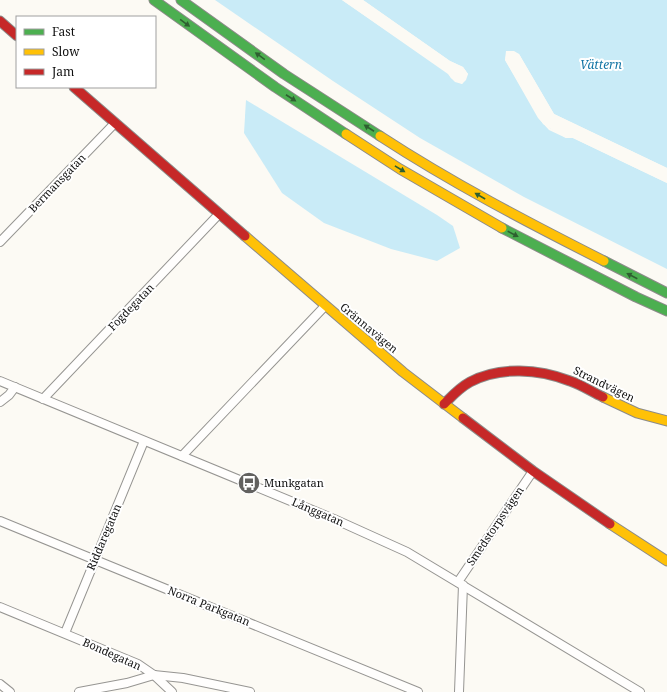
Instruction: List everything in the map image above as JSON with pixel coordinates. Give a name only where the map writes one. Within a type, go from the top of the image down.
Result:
[{"type":"main road","points":[[154,0],[275,87],[400,169],[504,229],[667,312]]},
{"type":"main road","points":[[181,0],[284,74],[406,153],[515,216],[667,293]]},
{"type":"main road","points":[[0,21],[16,35]]},
{"type":"main road","name":"Grännavägen","points":[[75,88],[403,372],[533,471],[667,561]]},
{"type":"main road","name":"Strandvägen","points":[[444,404],[451,395],[465,384],[484,376],[507,372],[530,371],[570,380],[630,411],[652,419],[667,421]]},
{"type":"street","name":"Bermansgatan","points":[[0,242],[115,123]]},
{"type":"street","name":"Fogdegatan","points":[[43,399],[219,214]]},
{"type":"street","points":[[182,456],[325,306]]},
{"type":"street","name":"Långgatan","points":[[0,381],[360,530],[406,552],[640,692]]},
{"type":"street","points":[[0,402],[9,395],[15,387]]},
{"type":"street","name":"Riddaregatan","points":[[64,633],[144,441]]},
{"type":"street","name":"Smedstorpsvägen","points":[[460,583],[533,471]]},
{"type":"street","name":"Norra Parkgatan","points":[[0,521],[418,692]]},
{"type":"street","points":[[459,692],[460,583]]},
{"type":"street","name":"Bondegatan","points":[[0,607],[138,664],[154,675],[183,678],[250,692]]},
{"type":"street","points":[[79,692],[127,683],[154,675],[172,692]]},
{"type":"street","points":[[0,684],[11,692]]},
{"type":"street","points":[[2,692],[11,692]]},
{"type":"water","name":"Vättern","points":[[215,0],[342,0],[448,74],[451,78],[462,84],[468,74],[463,67],[450,61],[363,0],[667,0],[667,168],[554,114],[519,54],[507,51],[505,60],[543,124],[566,138],[573,138],[667,183],[667,269],[524,197],[420,138],[333,81]]},
{"type":"water","points":[[246,100],[453,226],[460,248],[437,261],[391,249],[324,223],[282,193],[244,133]]},
{"type":"pier","points":[[342,0],[345,0],[449,72],[456,80],[461,81],[464,78],[466,74],[462,68],[449,62],[361,0],[363,0],[450,61],[463,67],[468,74],[466,80],[462,84],[455,82],[448,73]]},
{"type":"pier","points":[[506,51],[514,51],[519,54],[554,114],[667,168],[667,170],[552,115],[518,56],[513,53],[508,53],[507,59],[540,117],[550,128],[566,136],[573,136],[667,180],[667,183],[573,138],[566,138],[549,130],[538,118],[505,60]]},
{"type":"traffic: fast","points":[[154,0],[275,87],[346,134]]},
{"type":"traffic: fast","points":[[181,0],[284,74],[380,136]]},
{"type":"traffic: fast","points":[[502,228],[636,297],[667,311]]},
{"type":"traffic: fast","points":[[604,261],[667,293]]},
{"type":"traffic: slow","points":[[346,134],[400,169],[502,228]]},
{"type":"traffic: slow","points":[[380,136],[490,202],[604,261]]},
{"type":"traffic: slow","points":[[245,236],[403,372],[463,418]]},
{"type":"traffic: slow","points":[[603,397],[637,413],[667,421]]},
{"type":"traffic: slow","points":[[610,524],[667,561]]},
{"type":"traffic: jam","points":[[0,21],[16,35]]},
{"type":"traffic: jam","points":[[75,88],[245,236]]},
{"type":"traffic: jam","points":[[444,404],[459,389],[470,382],[494,373],[507,371],[533,372],[558,377],[579,384],[603,397]]},
{"type":"traffic: jam","points":[[463,418],[533,471],[610,524]]},
{"type":"place","name":"Munkgatan","points":[[249,483]]}]
